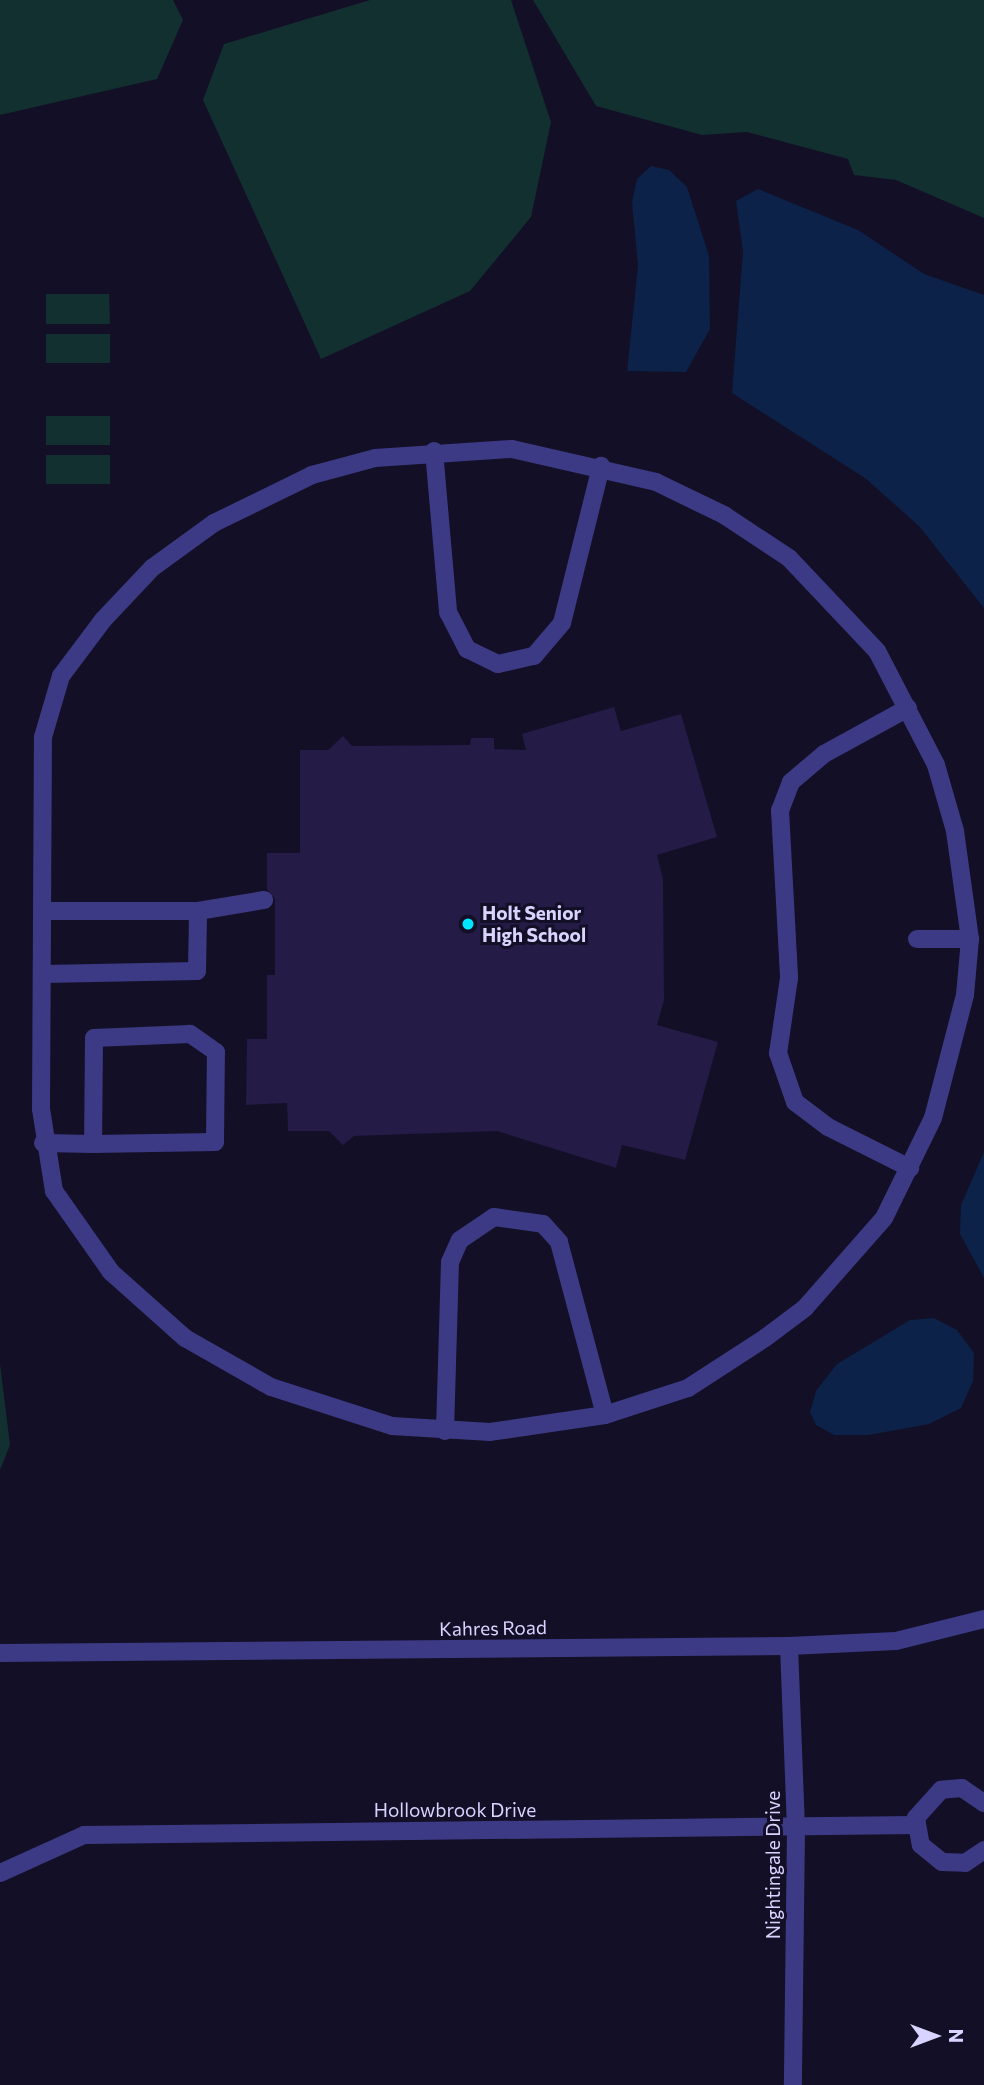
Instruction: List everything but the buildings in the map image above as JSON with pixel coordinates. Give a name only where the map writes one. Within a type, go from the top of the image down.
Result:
[{"type":"street","points":[[512,450],[601,466],[656,482],[724,515],[789,558],[877,652],[936,765],[955,831],[970,939],[953,1060],[911,1168],[884,1218],[805,1308],[688,1388],[605,1415],[541,1428],[445,1431],[392,1426],[324,1409],[185,1338],[111,1272],[73,1224],[54,1191],[43,1143],[43,737],[61,676],[103,620],[152,568],[233,513],[312,475],[434,451],[512,450]]},
{"type":"street","points":[[434,451],[447,612],[467,649],[498,664],[534,656],[562,623],[601,466]]},
{"type":"street","points":[[908,708],[824,754],[791,782],[780,810],[789,978],[778,1054],[795,1102],[828,1127],[911,1168]]},
{"type":"street","points":[[42,911],[198,911],[264,900]]},
{"type":"street","points":[[43,974],[197,971],[198,911]]},
{"type":"street","points":[[917,939],[970,939]]},
{"type":"street","points":[[43,1143],[93,1144],[215,1142],[216,1052],[190,1034],[94,1038],[93,1144]]},
{"type":"street","points":[[445,1431],[450,1262],[460,1240],[494,1217],[543,1224],[559,1242],[605,1415]]},
{"type":"street","name":"Kahres Road","points":[[0,1653],[789,1646],[895,1641],[984,1619]]},
{"type":"street","name":"Nightingale Drive","points":[[789,1646],[796,1829],[793,2085]]},
{"type":"street","points":[[984,1803],[962,1788],[941,1790],[919,1811],[916,1825],[921,1845],[942,1862],[965,1863],[984,1850]]},
{"type":"street","name":"Hollowbrook Drive","points":[[1,1871],[84,1835],[796,1829],[916,1825]]},
{"type":"green space","points":[[0,0],[173,0],[183,20],[157,79],[0,115]]},
{"type":"green space","points":[[370,0],[511,0],[551,122],[531,217],[470,291],[321,359],[203,100],[224,44]]},
{"type":"green space","points":[[533,0],[984,0],[984,218],[896,180],[854,175],[848,159],[747,132],[702,135],[596,106]]},
{"type":"green space","points":[[46,294],[109,294],[110,324],[46,324]]},
{"type":"green space","points":[[46,334],[110,334],[110,363],[46,363]]},
{"type":"green space","points":[[46,416],[110,416],[110,445],[46,445]]},
{"type":"green space","points":[[46,455],[110,455],[110,484],[46,484]]},
{"type":"green space","points":[[0,1364],[10,1445],[0,1470]]},
{"type":"water","points":[[651,166],[669,170],[687,187],[709,256],[710,329],[686,372],[627,371],[638,266],[632,202],[637,179]]},
{"type":"water","points":[[758,189],[858,230],[924,274],[984,295],[984,608],[919,526],[865,478],[732,393],[743,251],[736,201]]},
{"type":"water","points":[[984,1152],[984,1278],[960,1234],[961,1205]]},
{"type":"water","points":[[934,1318],[957,1330],[974,1353],[973,1381],[961,1408],[929,1424],[869,1435],[834,1435],[816,1425],[810,1412],[816,1391],[837,1364],[910,1320]]},
{"type":"place","name":"Holt Senior High School","points":[[468,924]]}]
